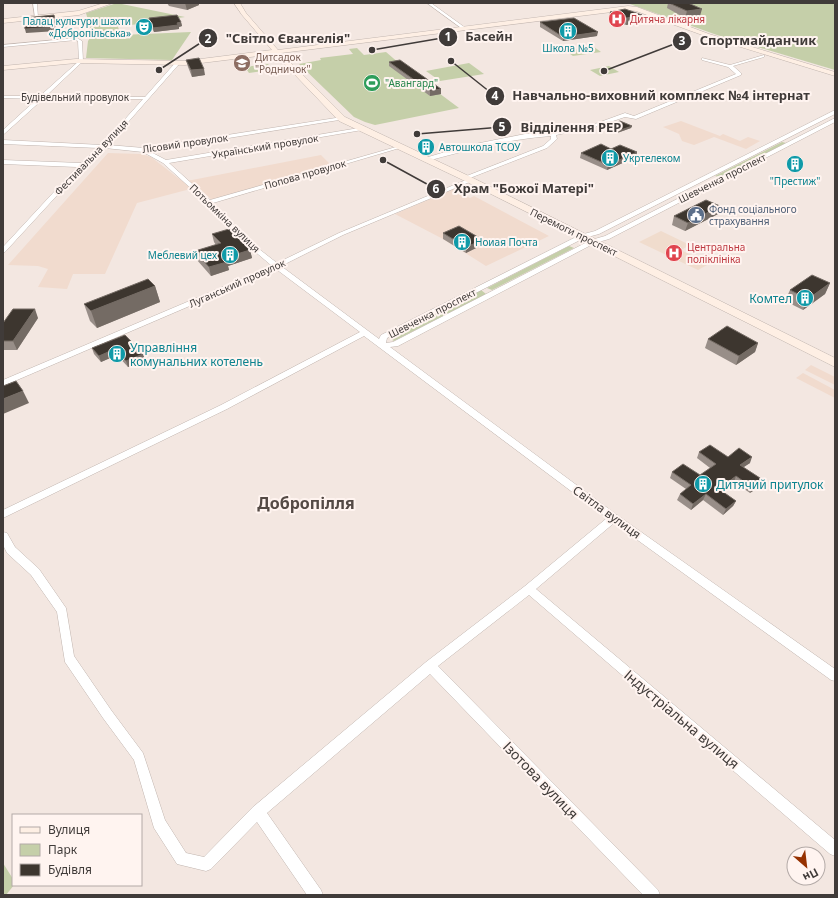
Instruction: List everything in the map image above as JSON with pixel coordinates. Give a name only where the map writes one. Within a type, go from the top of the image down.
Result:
[{"type":"main road","points":[[3,21],[79,13],[110,3]]},
{"type":"main road","name":"Перемоги проспект","points":[[237,3],[277,52],[342,119],[468,179],[835,363]]},
{"type":"main road","points":[[618,3],[629,10],[686,33],[835,78]]},
{"type":"main road","points":[[3,68],[81,61],[178,63],[628,8],[637,9],[714,37],[835,74]]},
{"type":"street","points":[[35,3],[37,17]]},
{"type":"street","points":[[429,3],[465,29]]},
{"type":"street","points":[[3,46],[74,39],[80,41],[81,61],[3,133]]},
{"type":"street","points":[[730,66],[762,56]]},
{"type":"street","points":[[427,159],[465,148],[525,136],[553,134],[593,126],[625,115],[634,118],[739,74],[730,66],[704,59]]},
{"type":"street","name":"Фестивальна вулиця","points":[[3,251],[82,164],[103,147],[178,63]]},
{"type":"street","name":"Будівельний провулок","points":[[3,97],[146,98]]},
{"type":"street","name":"Шевченка проспект","points":[[835,112],[597,233],[582,236],[384,337],[381,346],[395,344],[593,241],[607,238],[835,120]]},
{"type":"street","name":"Лісовий провулок","points":[[3,142],[144,150],[342,119]]},
{"type":"street","name":"Український провулок","points":[[165,162],[365,129]]},
{"type":"street","name":"Луганський провулок","points":[[3,383],[278,266],[341,234],[545,147],[554,139],[553,134]]},
{"type":"street","name":"Попова провулок","points":[[209,202],[401,146]]},
{"type":"street","name":"Потьомкіна вулиця","points":[[144,150],[165,162],[209,202],[248,243],[381,346]]},
{"type":"street","points":[[3,162],[82,164]]},
{"type":"street","points":[[3,514],[224,407],[364,333]]},
{"type":"street","name":"Світла вулиця","points":[[381,346],[614,518],[835,676]]},
{"type":"street","points":[[3,536],[11,550],[35,572],[62,611],[69,658],[107,714],[139,757],[160,823],[182,860],[206,864],[258,812],[430,666],[528,589],[614,518]]},
{"type":"street","name":"Індустріальна вулиця","points":[[528,589],[835,849]]},
{"type":"street","name":"Ізотова вулиця","points":[[430,666],[653,895]]},
{"type":"street","points":[[258,812],[316,895]]},
{"type":"shaded area","points":[[681,121],[720,136],[723,134],[740,141],[748,137],[760,141],[746,149],[714,137],[694,145],[682,141],[679,134],[663,127]]},
{"type":"shaded area","points":[[108,153],[141,154],[151,157],[182,181],[321,155],[330,164],[212,200],[198,187],[137,203],[105,274],[73,274],[67,289],[38,287],[48,269],[38,266],[8,265]]},
{"type":"shaded area","points":[[458,187],[465,191],[462,193],[470,198],[474,196],[549,236],[486,266],[443,239],[395,214]]},
{"type":"shaded area","name":"Центральна поліклініка","points":[[661,231],[690,245],[681,250],[709,264],[698,270],[639,242]]},
{"type":"shaded area","points":[[811,365],[835,377],[835,385],[805,370]]},
{"type":"shaded area","points":[[803,373],[835,390],[835,398],[796,378]]},
{"type":"green space","points":[[117,3],[185,17],[118,27],[121,35],[191,32],[172,60],[86,58],[88,41],[92,35],[86,13]]},
{"type":"green space","points":[[627,3],[835,3],[835,70],[717,35]]},
{"type":"green space","points":[[594,47],[601,52],[573,56],[566,51]]},
{"type":"green space","name":"\"Авангард\"","points":[[357,48],[364,55],[386,52],[459,108],[375,125],[354,117],[299,64],[321,60],[320,58],[353,54],[349,49]]},
{"type":"green space","points":[[469,63],[484,74],[440,81],[426,71]]},
{"type":"green space","points":[[268,64],[272,70],[249,73],[245,67]]},
{"type":"green space","points":[[609,66],[619,72],[600,76],[590,70]]},
{"type":"green space","points":[[782,142],[786,143],[719,177],[715,176]]},
{"type":"green space","points":[[569,246],[574,248],[492,290],[487,288]]},
{"type":"green space","points":[[481,290],[486,294],[394,341],[389,338]]},
{"type":"green space","points":[[3,863],[12,877],[13,886],[6,895],[3,895]]},
{"type":"building","points":[[669,3],[688,3],[702,9],[687,11]]},
{"type":"building","points":[[625,9],[642,15],[627,18],[610,12]]},
{"type":"building","points":[[54,15],[56,27],[25,29],[24,18]]},
{"type":"building","points":[[177,15],[181,22],[177,23],[178,25],[153,28],[149,18]]},
{"type":"building","points":[[574,18],[598,32],[563,37],[540,22]]},
{"type":"building","points":[[199,58],[204,69],[191,70],[186,60]]},
{"type":"building","points":[[400,60],[441,89],[430,91],[389,62]]},
{"type":"building","points":[[620,121],[632,126],[618,131],[606,126]]},
{"type":"building","points":[[601,144],[611,149],[620,145],[637,152],[608,165],[581,153]]},
{"type":"building","points":[[706,200],[720,206],[688,223],[674,216]]},
{"type":"building","points":[[459,226],[483,240],[466,247],[443,233]]},
{"type":"building","points":[[229,229],[250,250],[224,258],[227,262],[209,267],[195,251],[221,243],[212,234]]},
{"type":"building","points":[[812,275],[830,283],[808,299],[790,290]]},
{"type":"building","points":[[148,279],[155,286],[91,311],[84,304]]},
{"type":"building","points":[[13,309],[35,309],[13,341],[3,341],[3,323]]},
{"type":"building","points":[[727,326],[758,343],[739,356],[708,339]]},
{"type":"building","points":[[125,335],[143,354],[126,361],[115,349],[99,356],[92,348]]},
{"type":"building","points":[[16,381],[23,391],[3,399],[3,386]]},
{"type":"building","name":"Дитячий притулок","points":[[710,445],[728,457],[739,448],[752,457],[740,465],[763,480],[753,488],[736,476],[719,489],[736,501],[726,509],[706,494],[693,504],[680,494],[691,485],[672,472],[683,464],[700,475],[716,464],[699,452]]},
{"type":"place","name":"Дитяча лікарня","points":[[617,19]]},
{"type":"place","name":"Палац культури шахти «Добропільська»","points":[[144,27]]},
{"type":"place","name":"Школа №5","points":[[568,31]]},
{"type":"place","name":"Басейн","points":[[372,50]]},
{"type":"place","name":"Навчально-виховний комплекс №4 інтернат","points":[[451,61]]},
{"type":"place","name":"Дитсадок \"Родничок\"","points":[[242,63]]},
{"type":"place","name":"\"Світло Євангелія\"","points":[[159,70]]},
{"type":"place","name":"Спортмайданчик","points":[[604,71]]},
{"type":"place","name":"\"Авангард\"","points":[[372,83]]},
{"type":"place","name":"Відділення РЕР","points":[[417,134]]},
{"type":"place","name":"Автошкола ТСОУ","points":[[426,147]]},
{"type":"place","name":"Укртелеком","points":[[610,158]]},
{"type":"place","name":"Храм \"Божої Матері\"","points":[[383,160]]},
{"type":"place","name":"\"Престиж\"","points":[[795,164]]},
{"type":"place","name":"Фонд соціального страхування","points":[[696,215]]},
{"type":"place","name":"Ноиая Почта","points":[[462,242]]},
{"type":"place","name":"Центральна поліклініка","points":[[674,253]]},
{"type":"place","name":"Меблевий цех","points":[[230,255]]},
{"type":"place","name":"Комтел","points":[[805,298]]},
{"type":"place","name":"Управління комунальних котелень","points":[[117,354]]},
{"type":"place","name":"Дитячий притулок","points":[[703,484]]},
{"type":"district","name":"Добропілля","points":[[306,503]]}]
